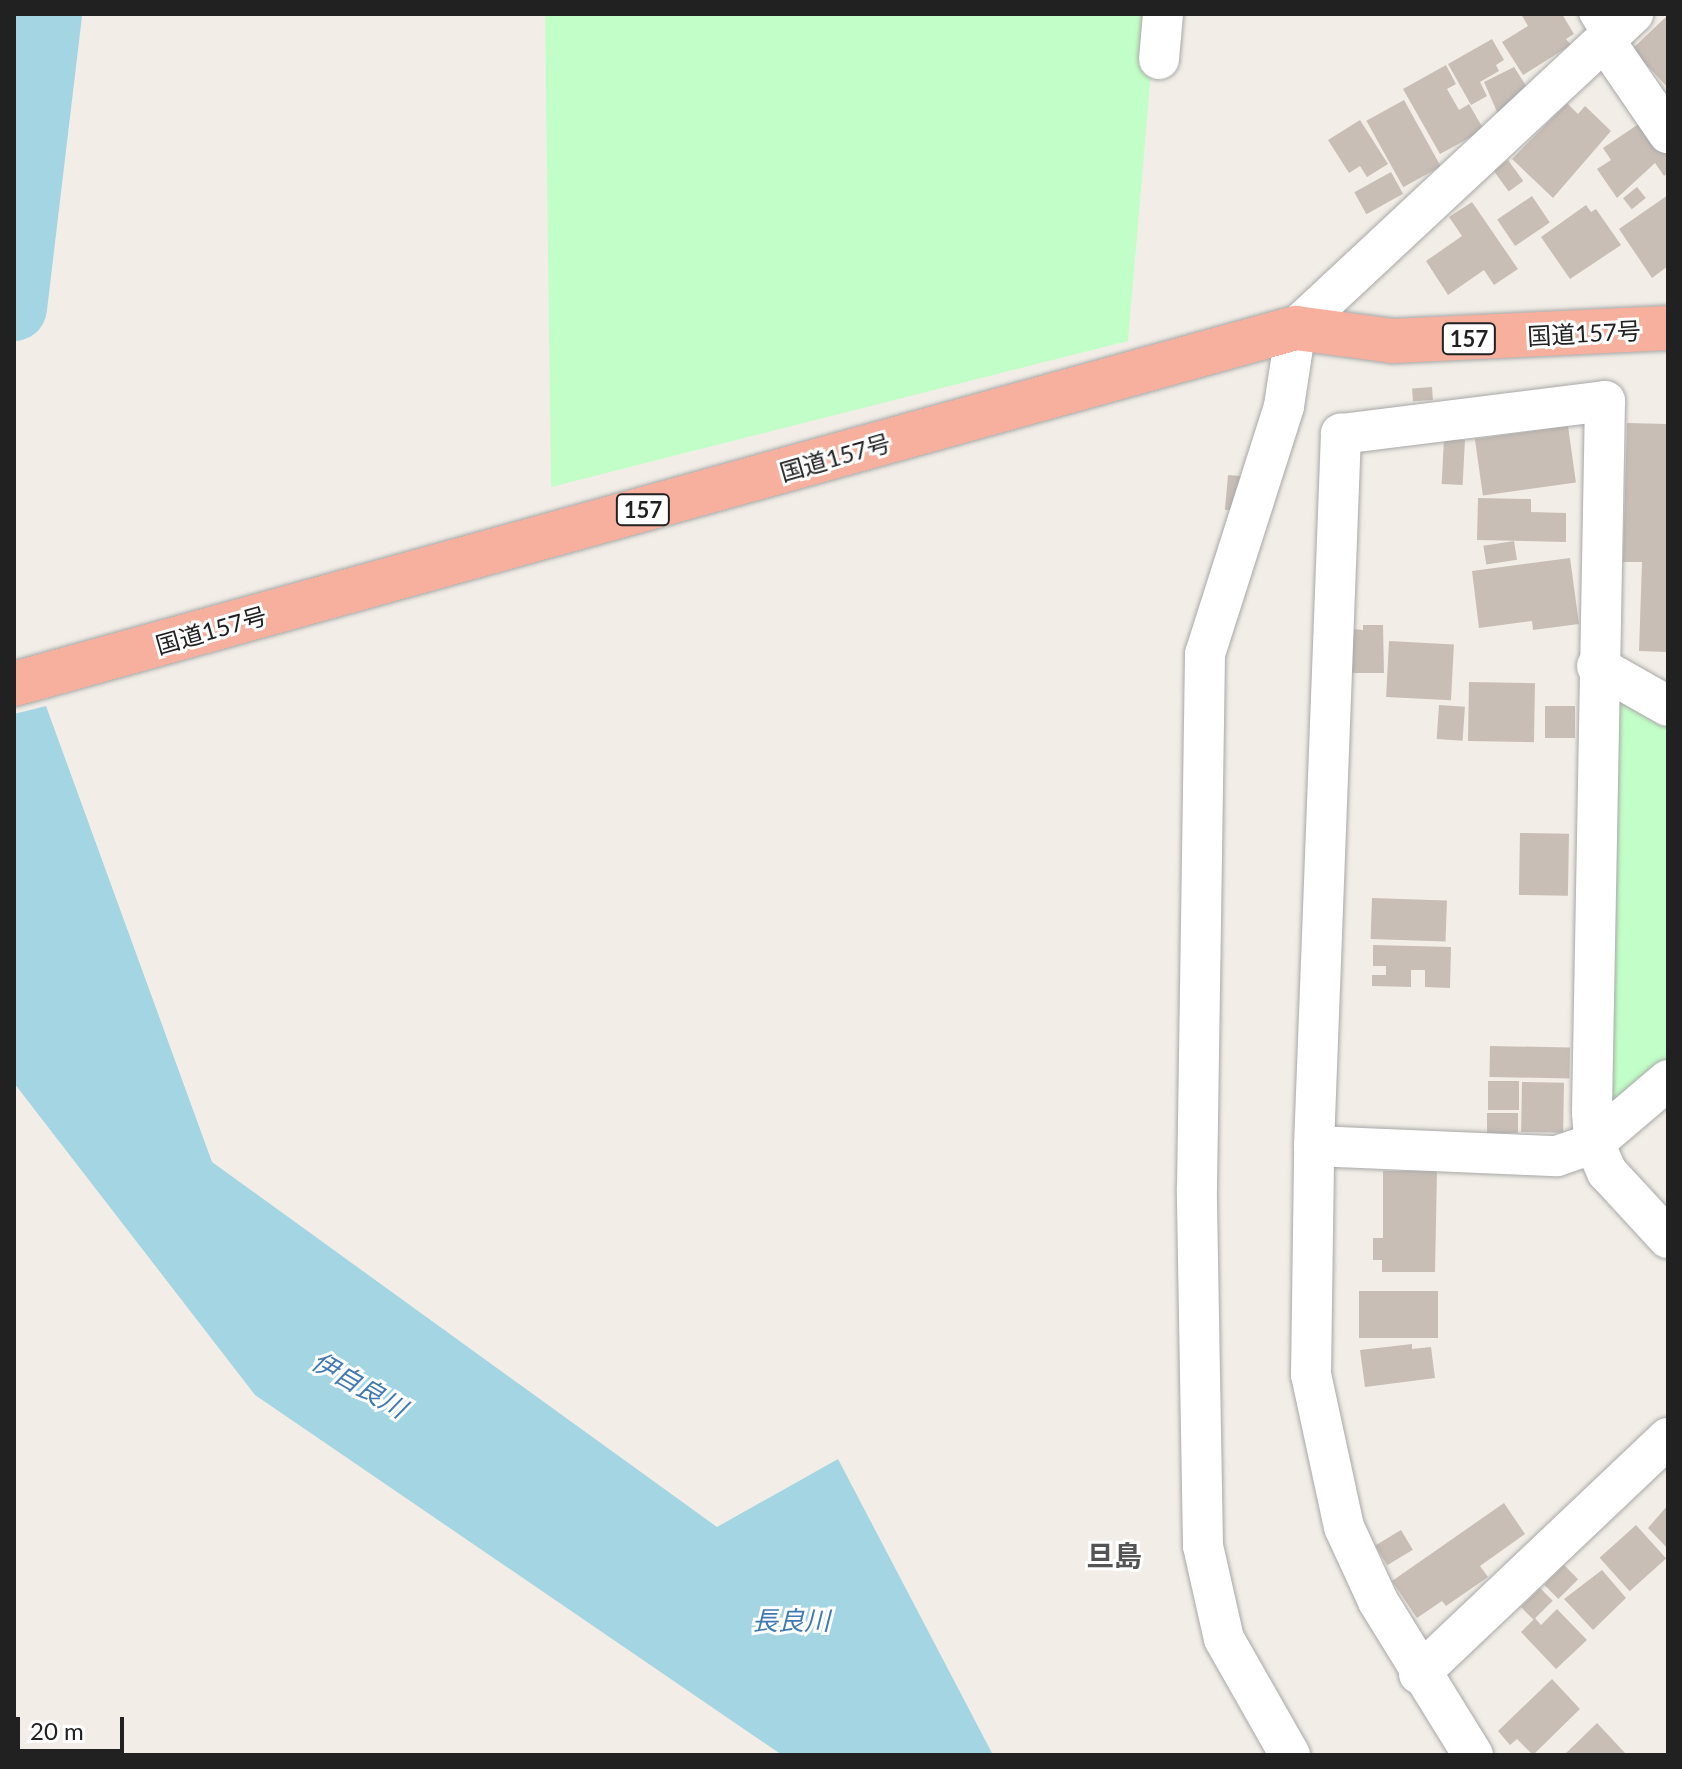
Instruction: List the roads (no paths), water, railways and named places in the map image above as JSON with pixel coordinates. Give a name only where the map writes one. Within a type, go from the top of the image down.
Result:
[{"type":"highway","name":"国道157号","points":[[14,684],[1284,331],[1393,341],[1668,328]]},
{"type":"street","points":[[1159,59],[1163,14]]},
{"type":"street","points":[[1290,1755],[1224,1639],[1203,1546],[1198,919],[1205,654],[1284,406],[1284,331],[1609,23],[1668,133]]},
{"type":"street","points":[[1473,1755],[1419,1674],[1344,1527],[1311,1375],[1314,1146],[1341,434],[1605,401],[1597,666],[1594,1143],[1607,1172],[1668,1238]]},
{"type":"street","points":[[1597,666],[1668,706]]},
{"type":"street","points":[[1314,1146],[1557,1156],[1594,1143],[1668,1080]]},
{"type":"street","points":[[1419,1674],[1668,1438]]},
{"type":"water","name":"長良川","points":[[46,706],[212,1162],[717,1527],[838,1459],[993,1755],[782,1755],[255,1395],[14,1083],[14,714]]},
{"type":"waterway","name":"伊自良川","points":[[14,308],[49,14]]},
{"type":"district","name":"旦島","points":[[1114,1555]]}]
